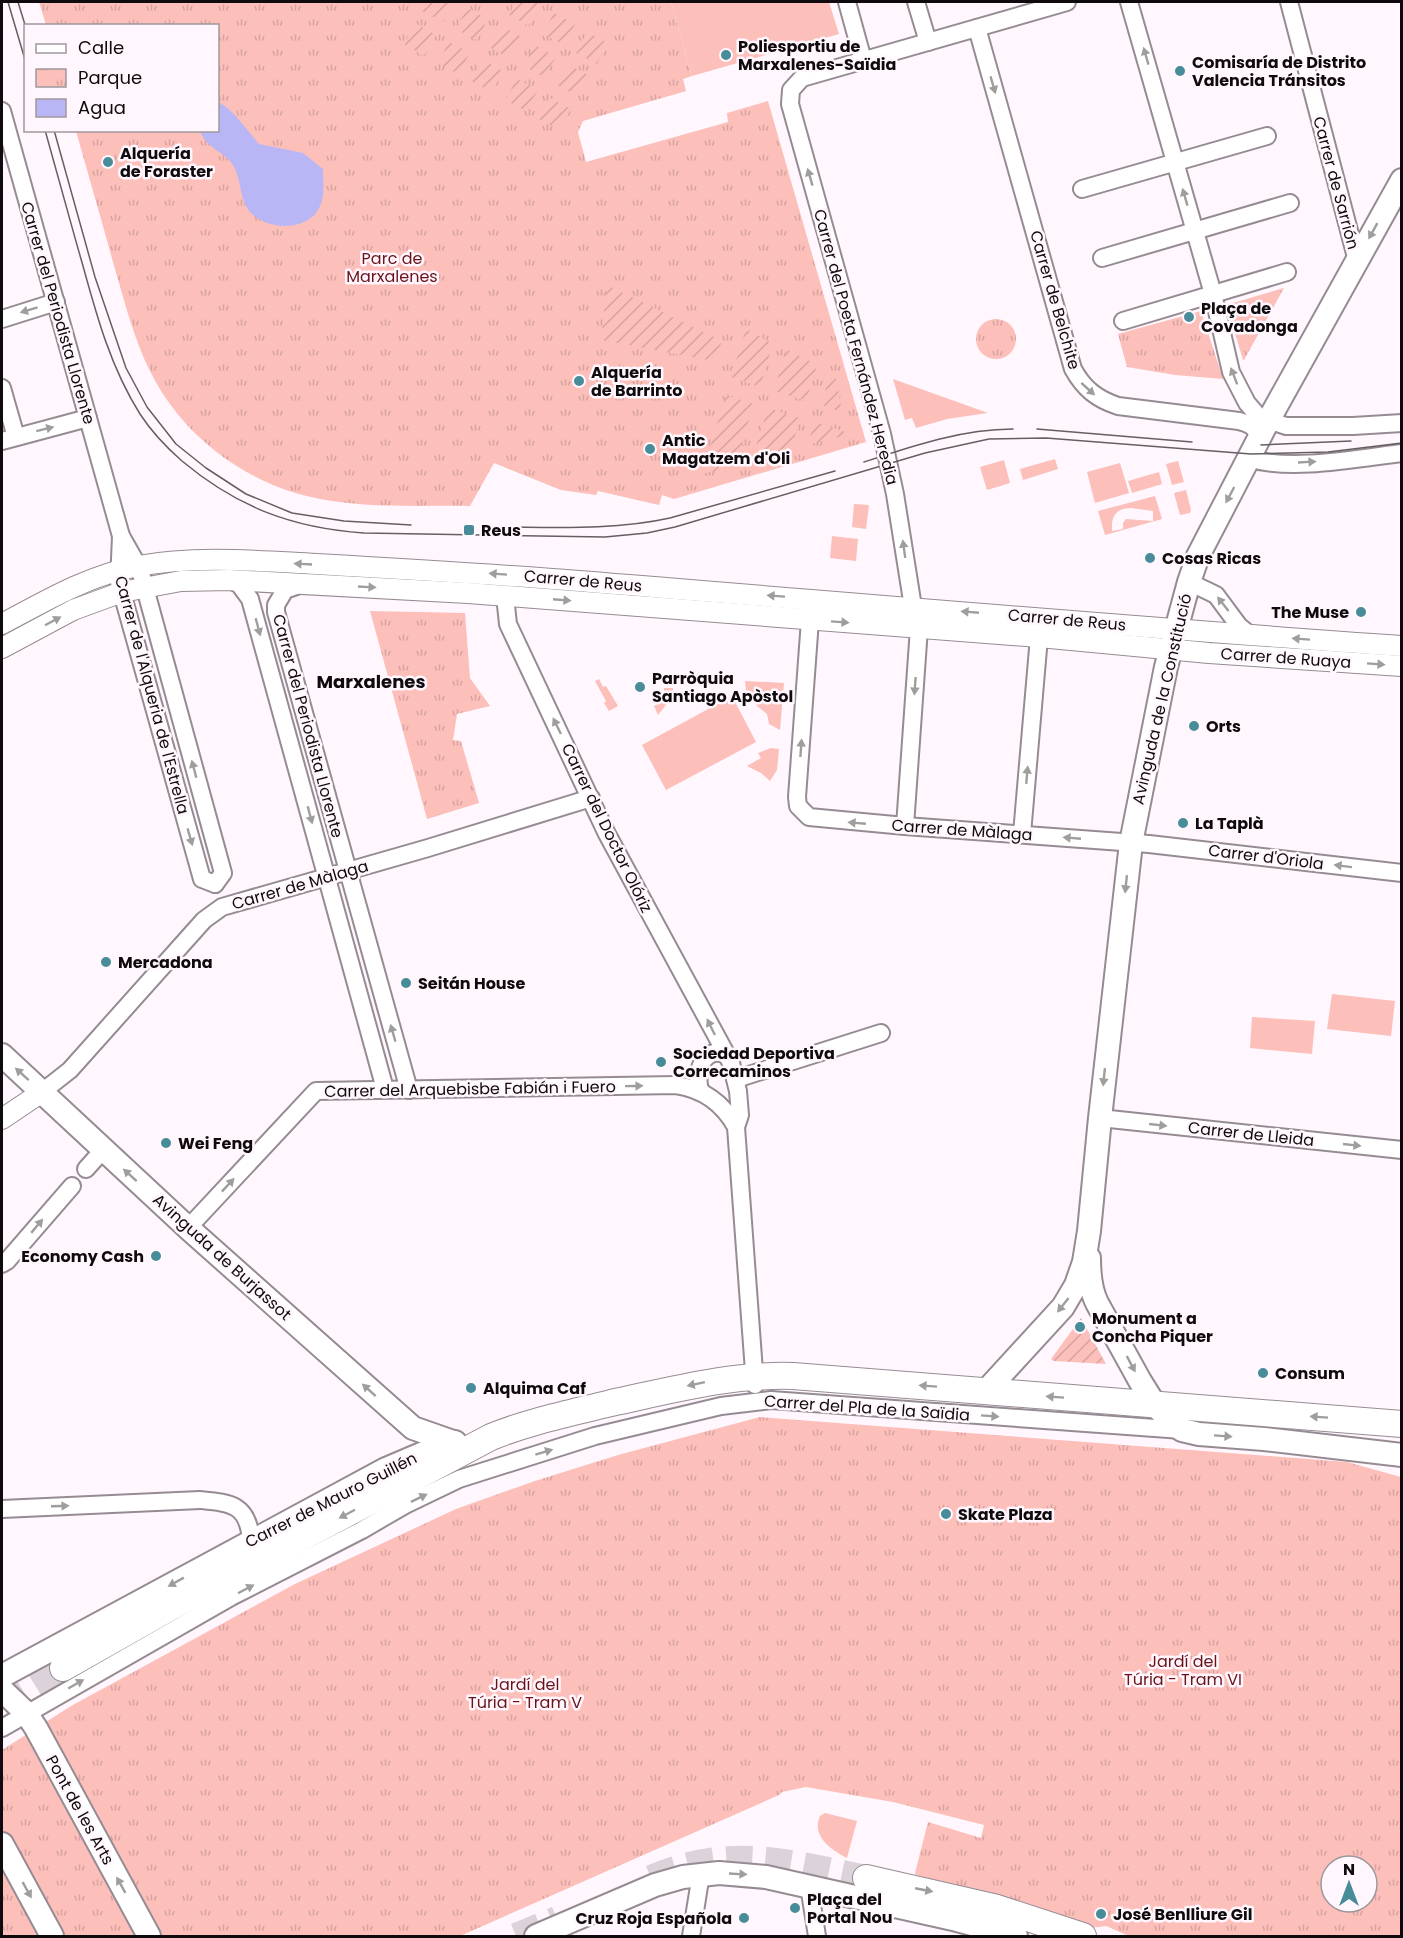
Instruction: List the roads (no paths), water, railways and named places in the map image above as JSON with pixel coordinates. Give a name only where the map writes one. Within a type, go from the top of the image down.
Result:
[{"type":"main road","name":"Avinguda de la Constitució","points":[[1089,1232],[1131,843],[1173,639],[1189,582],[1198,556],[1259,439],[1401,180]]},
{"type":"main road","name":"Avinguda de Burjassot","points":[[2,1056],[188,1228],[413,1428],[453,1442]]},
{"type":"main road","name":"Carrer del Pla de la Saïdia","points":[[986,1390],[1006,1371],[1071,1295],[1081,1273],[1089,1232]]},
{"type":"main road","points":[[1089,1232],[1089,1277],[1092,1294],[1155,1405],[1182,1430]]},
{"type":"main road","name":"Carrer del Pla de la Saïdia","points":[[491,1437],[545,1419],[698,1384],[754,1376],[793,1376],[986,1390],[1401,1424]]},
{"type":"main road","name":"Carrer del Pla de la Saïdia","points":[[1182,1430],[1199,1434],[1401,1455]]},
{"type":"main road","name":"Carrer de Mauro Guillén","points":[[2,1676],[386,1469],[453,1442],[491,1437]]},
{"type":"main road","name":"Carrer de Mauro Guillén","points":[[63,1668],[171,1607],[491,1437]]},
{"type":"main road","name":"Pont de les Arts","points":[[2,1690],[31,1721],[149,1936]]},
{"type":"main road","points":[[2,1845],[52,1936]]},
{"type":"main road","points":[[536,1936],[655,1885],[700,1874],[719,1873],[756,1875],[809,1886],[1016,1936]]},
{"type":"main road","points":[[866,1878],[997,1908],[1083,1936]]},
{"type":"street","points":[[847,2],[863,60],[1067,2]]},
{"type":"street","points":[[916,2],[928,42]]},
{"type":"street","points":[[1129,2],[1213,294],[1231,372],[1246,404],[1259,417],[1259,439]]},
{"type":"street","name":"Carrer de Sarrión","points":[[1289,2],[1357,261]]},
{"type":"street","name":"Carrer de Belchite","points":[[977,28],[1073,369],[1080,382],[1102,401],[1118,406],[1239,421]]},
{"type":"street","name":"Carrer del Poeta Fernández Heredia","points":[[863,60],[801,78],[791,90],[790,104],[889,463],[913,607]]},
{"type":"street","name":"Carrer del Periodista Llorente","points":[[3,120],[121,536]]},
{"type":"street","points":[[1082,189],[1267,136]]},
{"type":"street","points":[[1102,258],[1290,203]]},
{"type":"street","points":[[1123,321],[1287,272]]},
{"type":"street","points":[[2,319],[56,302]]},
{"type":"street","points":[[2,388],[9,439],[88,418]]},
{"type":"street","points":[[1239,421],[1246,415],[1246,404]]},
{"type":"street","points":[[1239,421],[1251,424],[1256,429],[1259,439],[1278,463],[1401,453]]},
{"type":"street","points":[[1259,439],[1286,426],[1322,427],[1401,423]]},
{"type":"street","name":"Carrer de l'Alqueria de l'Estrella","points":[[121,536],[138,566],[223,873],[215,884]]},
{"type":"street","name":"Carrer de l'Alqueria de l'Estrella","points":[[121,536],[118,570],[122,592],[202,879],[215,884]]},
{"type":"street","name":"Carrer de Reus","points":[[2,624],[74,586],[118,570],[138,566],[219,561],[484,573],[913,607],[1173,639]]},
{"type":"street","name":"Carrer de Reus","points":[[2,648],[73,610],[122,592],[181,581],[229,580],[505,596],[1039,638],[1173,639]]},
{"type":"street","name":"Carrer del Periodista Llorente","points":[[229,580],[239,584],[250,599],[385,1089]]},
{"type":"street","name":"Carrer de Ruaya","points":[[1189,582],[1216,595],[1239,626],[1251,636]]},
{"type":"street","name":"Carrer del Periodista Llorente","points":[[302,584],[285,590],[276,605],[276,612],[409,1090]]},
{"type":"street","name":"Carrer del Doctor Olóriz","points":[[505,596],[508,624],[612,844],[693,990],[726,1055],[737,1085],[740,1116],[736,1127],[754,1376],[758,1392],[767,1400]]},
{"type":"street","name":"Carrer de Màlaga","points":[[810,620],[798,806],[809,817],[1131,843]]},
{"type":"street","points":[[905,826],[919,628]]},
{"type":"street","name":"Carrer de Ruaya","points":[[1173,639],[1251,636],[1401,646]]},
{"type":"street","points":[[1022,834],[1039,638]]},
{"type":"street","name":"Carrer de Ruaya","points":[[1173,639],[1401,666]]},
{"type":"street","name":"Carrer de Màlaga","points":[[42,1092],[70,1070],[204,920],[222,907],[591,798]]},
{"type":"street","name":"Carrer d'Oriola","points":[[1131,843],[1401,873]]},
{"type":"street","name":"Carrer de l'Alqueria de l'Estrella","points":[[215,884],[222,907]]},
{"type":"street","points":[[707,1095],[721,1100],[729,1098],[737,1085],[881,1033]]},
{"type":"street","points":[[726,1055],[712,1053],[705,1059],[697,1076],[707,1095],[723,1107],[736,1127]]},
{"type":"street","name":"Carrer del Arquebisbe Fabián i Fuero","points":[[188,1228],[316,1091],[676,1085],[689,1087],[707,1095]]},
{"type":"street","points":[[2,1119],[42,1092]]},
{"type":"street","name":"Carrer de Lleida","points":[[1100,1118],[1401,1150]]},
{"type":"street","points":[[86,1169],[103,1150]]},
{"type":"street","points":[[2,1264],[72,1186]]},
{"type":"street","name":"Carrer del Pla de la Saïdia","points":[[31,1721],[231,1597],[362,1530],[405,1505],[459,1479],[595,1436],[721,1406],[767,1400],[1182,1430]]},
{"type":"street","name":"Carrer del Pla de la Saïdia","points":[[1264,1439],[1293,1437],[1401,1446]]},
{"type":"street","points":[[2,1509],[200,1500],[219,1502],[234,1505],[245,1515],[250,1528],[251,1540]]},
{"type":"street","points":[[2,1728],[31,1721]]},
{"type":"street","points":[[691,1936],[700,1874]]},
{"type":"street","points":[[809,1886],[817,1936]]},
{"type":"water","points":[[219,103],[235,115],[259,144],[303,153],[323,169],[322,202],[315,214],[308,220],[289,226],[278,226],[259,220],[245,204],[231,162],[207,143],[200,132],[219,132]]},
{"type":"tunnel","points":[[2,1706],[63,1668]]},
{"type":"tunnel","points":[[651,1878],[707,1861],[733,1859],[784,1862],[866,1878]]},
{"type":"tunnel","points":[[516,1936],[557,1919]]},
{"type":"tram line","points":[[8,2],[24,56]]},
{"type":"tram line","points":[[18,2],[25,24]]},
{"type":"tram line","points":[[46,132],[100,323],[121,379],[140,414],[176,456],[224,491],[267,512],[313,526],[364,533],[605,537],[647,533],[675,527],[925,453],[989,439],[1046,438],[1251,454],[1328,452],[1402,443]]},
{"type":"tram line","points":[[55,132],[95,277],[126,368],[147,407],[176,444],[206,468],[246,494],[292,513],[344,521],[411,525]]},
{"type":"tram line","points":[[864,462],[956,435],[1013,429]]},
{"type":"tram line","points":[[1037,429],[1192,442]]},
{"type":"tram line","points":[[1261,445],[1351,441]]},
{"type":"tram line","points":[[492,527],[581,527],[648,522],[670,518],[835,471]]},
{"type":"place","name":"Poliesportiu de Marxalenes-Saïdia","points":[[726,55]]},
{"type":"place","name":"Comisaría de Distrito Valencia Tránsitos","points":[[1180,71]]},
{"type":"place","name":"Alquería de Foraster","points":[[108,162]]},
{"type":"place","name":"Plaça de Covadonga","points":[[1189,317]]},
{"type":"place","name":"Alquería de Barrinto","points":[[579,381]]},
{"type":"place","name":"Antic Magatzem d'Oli","points":[[650,449]]},
{"type":"place","name":"Reus","points":[[469,530]]},
{"type":"place","name":"Cosas Ricas","points":[[1150,558]]},
{"type":"place","name":"The Muse","points":[[1361,612]]},
{"type":"place","name":"Parròquia Santiago Apòstol","points":[[640,687]]},
{"type":"place","name":"Orts","points":[[1194,726]]},
{"type":"place","name":"La Taplà","points":[[1183,823]]},
{"type":"place","name":"Mercadona","points":[[106,962]]},
{"type":"place","name":"Seitán House","points":[[406,983]]},
{"type":"place","name":"Sociedad Deportiva Correcaminos","points":[[661,1062]]},
{"type":"place","name":"Wei Feng","points":[[166,1143]]},
{"type":"place","name":"Economy Cash","points":[[156,1256]]},
{"type":"place","name":"Monument a Concha Piquer","points":[[1080,1327]]},
{"type":"place","name":"Consum","points":[[1263,1373]]},
{"type":"place","name":"Alquima Caf","points":[[471,1388]]},
{"type":"place","name":"Skate Plaza","points":[[946,1514]]},
{"type":"place","name":"Plaça del Portal Nou","points":[[795,1908]]},
{"type":"place","name":"José Benlliure Gil","points":[[1101,1914]]},
{"type":"place","name":"Cruz Roja Española","points":[[744,1918]]},
{"type":"district","name":"Marxalenes","points":[[371,681]]},
{"type":"park label","name":"Parc de Marxalenes","points":[[392,267]]},
{"type":"park label","name":"Jardí del Túria - Tram VI","points":[[1183,1670]]},
{"type":"park label","name":"Jardí del Túria - Tram V","points":[[525,1693]]}]
